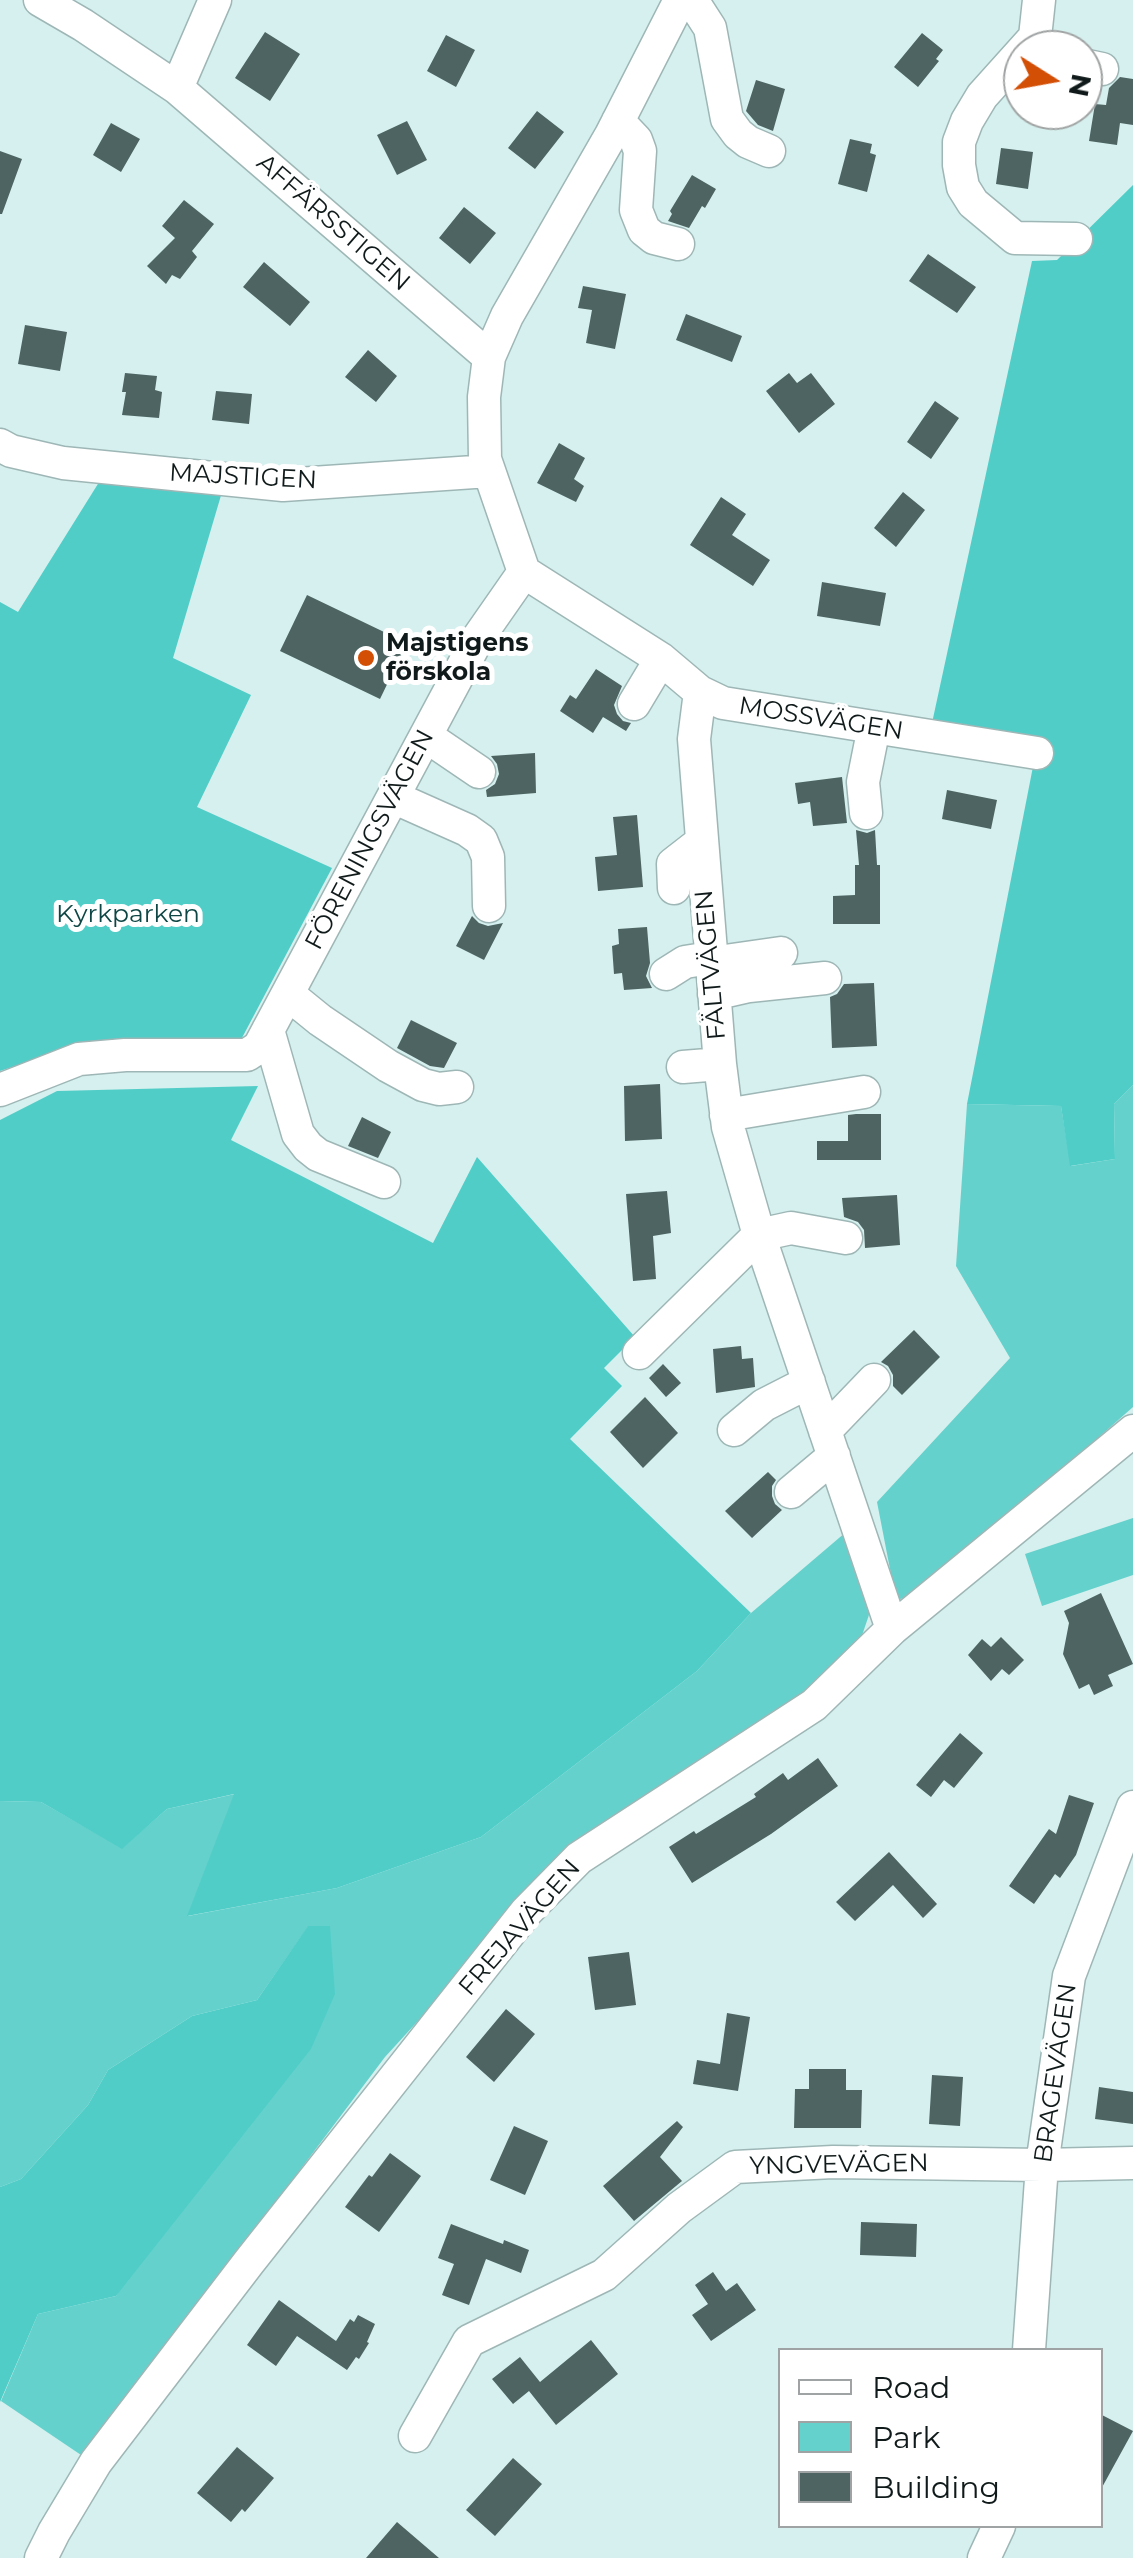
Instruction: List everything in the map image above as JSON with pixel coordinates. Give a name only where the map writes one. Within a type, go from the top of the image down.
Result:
[{"type":"street","name":"AFFÄRSSTIGEN","points":[[40,0],[92,12],[489,357]]},
{"type":"street","points":[[177,88],[215,0]]},
{"type":"street","points":[[524,572],[489,471],[483,438],[489,357],[507,316],[618,121],[680,0]]},
{"type":"street","points":[[692,0],[710,28],[727,119],[748,142],[769,150]]},
{"type":"street","points":[[1036,30],[1039,0]]},
{"type":"street","points":[[1003,74],[982,96],[967,121],[960,142],[963,187],[973,203],[1015,238],[1076,239]]},
{"type":"street","points":[[618,121],[636,140],[640,151],[636,210],[644,230],[654,238],[678,244]]},
{"type":"street","name":"MAJSTIGEN","points":[[0,445],[63,463],[283,485],[489,471]]},
{"type":"street","name":"MOSSVÄGEN","points":[[524,572],[662,660],[700,692],[724,703],[874,727],[1027,762]]},
{"type":"street","name":"FÖRENINGSVÄGEN","points":[[0,1090],[79,1059],[125,1054],[247,1055],[259,1047],[478,638],[524,572]]},
{"type":"street","points":[[634,704],[662,660]]},
{"type":"street","name":"FÄLTVÄGEN","points":[[700,692],[694,740],[700,843],[726,1114],[759,1234],[892,1629]]},
{"type":"street","points":[[866,813],[864,782],[874,727]]},
{"type":"street","points":[[426,736],[470,755]]},
{"type":"street","points":[[393,797],[481,840],[488,857],[489,906]]},
{"type":"street","points":[[674,888],[673,864],[700,843]]},
{"type":"street","points":[[711,972],[781,953]]},
{"type":"street","points":[[666,974],[685,962],[749,986],[825,978]]},
{"type":"street","points":[[288,994],[388,1066],[423,1085],[439,1089],[458,1087]]},
{"type":"street","points":[[268,1030],[298,1134],[308,1148],[384,1182]]},
{"type":"street","points":[[684,1068],[720,1064]]},
{"type":"street","points":[[726,1114],[864,1092]]},
{"type":"street","points":[[639,1353],[759,1234],[791,1228],[846,1238]]},
{"type":"street","points":[[791,1492],[874,1380]]},
{"type":"street","points":[[734,1430],[764,1405],[808,1382]]},
{"type":"street","name":"FREJAVÄGEN","points":[[41,2558],[96,2462],[526,1912],[580,1858],[814,1705],[892,1629],[1133,1432]]},
{"type":"street","name":"BRAGEVÄGEN","points":[[1030,2348],[1042,2165],[1068,1976],[1133,1807]]},
{"type":"street","name":"YNGVEVÄGEN","points":[[416,2436],[469,2341],[616,2281],[679,2208],[735,2167],[833,2162],[1133,2163]]},
{"type":"street","points":[[984,2558],[998,2528]]},
{"type":"green space","points":[[1133,185],[1133,1085],[1114,1104],[1115,1159],[1070,1166],[1061,1106],[967,1104],[1038,741],[932,723],[1032,261],[1057,260]]},
{"type":"green space","name":"Kyrkparken","points":[[101,479],[222,492],[173,658],[251,695],[197,807],[332,868],[235,1051],[93,1041],[0,1071],[0,602],[18,612]]},
{"type":"green space","points":[[1133,1085],[1133,1407],[921,1594],[896,1600],[877,1502],[1010,1358],[956,1266],[967,1104],[1061,1106],[1071,1166],[1115,1159],[1114,1104]]},
{"type":"green space","points":[[258,1086],[231,1140],[433,1243],[477,1157],[635,1337],[604,1368],[622,1386],[570,1439],[751,1613],[697,1671],[481,1837],[337,1888],[187,1916],[234,1794],[167,1809],[122,1849],[41,1802],[0,1801],[0,1120],[57,1091]]},
{"type":"green space","points":[[1133,1518],[1133,1575],[1042,1606],[1025,1554]]},
{"type":"green space","points":[[846,1532],[870,1612],[857,1650],[808,1692],[566,1859],[385,2057],[84,2457],[1,2401],[38,2314],[116,2296],[308,1927],[257,2000],[192,2016],[108,2070],[88,2105],[21,2179],[0,2187],[0,1801],[41,1802],[122,1848],[167,1809],[235,1794],[188,1916],[337,1888],[481,1837],[697,1671],[751,1613]]},
{"type":"green space","points":[[308,1926],[330,1926],[335,1994],[311,2049],[116,2296],[38,2314],[0,2402],[0,2187],[21,2179],[88,2105],[108,2070],[192,2016],[257,2000]]},
{"type":"building","points":[[265,32],[300,54],[270,101],[235,78]]},
{"type":"building","points":[[922,33],[943,50],[918,87],[894,67]]},
{"type":"building","points":[[446,35],[475,50],[456,87],[427,71]]},
{"type":"building","points":[[1120,77],[1133,79],[1133,125],[1120,123],[1117,145],[1089,141],[1091,130],[1103,130],[1103,105],[1109,88]]},
{"type":"building","points":[[756,80],[785,89],[773,131],[758,125],[746,111]]},
{"type":"building","points":[[537,111],[564,132],[535,169],[508,148]]},
{"type":"building","points":[[407,121],[427,160],[397,175],[377,135]]},
{"type":"building","points":[[111,123],[140,139],[121,172],[93,155]]},
{"type":"building","points":[[850,139],[872,144],[870,153],[876,155],[867,192],[838,184]]},
{"type":"building","points":[[1001,148],[1033,152],[1028,189],[996,184]]},
{"type":"building","points":[[0,151],[22,159],[2,214],[0,214]]},
{"type":"building","points":[[692,175],[716,189],[689,228],[668,221]]},
{"type":"building","points":[[184,200],[214,224],[192,251],[197,257],[180,279],[172,275],[166,284],[147,266],[175,238],[162,226]]},
{"type":"building","points":[[464,207],[496,233],[470,264],[439,238]]},
{"type":"building","points":[[928,254],[976,287],[957,313],[909,281]]},
{"type":"building","points":[[264,262],[310,302],[290,326],[243,287]]},
{"type":"building","points":[[583,286],[626,294],[615,349],[586,343],[592,310],[578,308]]},
{"type":"building","points":[[686,314],[742,336],[732,362],[676,340]]},
{"type":"building","points":[[25,325],[67,332],[60,371],[18,364]]},
{"type":"building","points":[[368,350],[397,376],[376,402],[345,377]]},
{"type":"building","points":[[125,373],[157,376],[155,390],[162,392],[159,418],[122,415]]},
{"type":"building","points":[[789,373],[797,383],[811,373],[835,404],[799,433],[766,391]]},
{"type":"building","points":[[216,391],[252,394],[249,424],[212,420]]},
{"type":"building","points":[[935,401],[959,418],[931,459],[907,442]]},
{"type":"building","points":[[559,443],[585,458],[574,479],[584,486],[576,502],[537,483]]},
{"type":"building","points":[[903,492],[925,510],[896,547],[874,528]]},
{"type":"building","points":[[721,497],[746,514],[732,535],[770,560],[753,586],[690,545]]},
{"type":"building","points":[[822,582],[886,593],[880,626],[817,616]]},
{"type":"building","points":[[307,595],[407,643],[380,699],[280,651]]},
{"type":"building","points":[[596,669],[622,686],[614,705],[623,721],[631,723],[626,731],[603,717],[593,733],[560,711],[570,695],[576,699]]},
{"type":"building","points":[[535,753],[536,793],[487,797],[486,790],[495,784],[499,774],[491,756]]},
{"type":"building","points":[[842,777],[847,823],[813,826],[810,802],[798,804],[795,783]]},
{"type":"building","points":[[947,790],[997,800],[991,829],[942,819]]},
{"type":"building","points":[[637,815],[643,887],[598,891],[595,857],[617,855],[613,817]]},
{"type":"building","points":[[856,830],[875,830],[880,865],[880,924],[833,924],[833,896],[855,895],[855,865],[859,865]]},
{"type":"building","points":[[472,916],[488,926],[503,923],[484,960],[456,946]]},
{"type":"building","points":[[647,927],[650,963],[646,976],[652,988],[624,990],[622,973],[614,974],[612,946],[619,944],[618,929]]},
{"type":"building","points":[[874,983],[877,1046],[832,1048],[830,997],[844,984]]},
{"type":"building","points":[[411,1020],[457,1043],[444,1068],[430,1066],[397,1048]]},
{"type":"building","points":[[660,1084],[662,1139],[625,1141],[624,1086]]},
{"type":"building","points":[[881,1114],[881,1160],[817,1160],[817,1141],[848,1141],[848,1115]]},
{"type":"building","points":[[362,1117],[391,1132],[378,1158],[348,1146]]},
{"type":"building","points":[[667,1191],[671,1233],[653,1236],[656,1279],[633,1281],[626,1194]]},
{"type":"building","points":[[897,1195],[900,1245],[865,1248],[864,1230],[858,1222],[844,1217],[842,1198]]},
{"type":"building","points":[[914,1330],[940,1357],[902,1395],[893,1386],[888,1366],[881,1362]]},
{"type":"building","points":[[741,1346],[742,1359],[753,1358],[755,1387],[716,1393],[713,1349]]},
{"type":"building","points":[[663,1364],[681,1383],[666,1397],[649,1378]]},
{"type":"building","points":[[645,1397],[678,1433],[643,1468],[610,1432]]},
{"type":"building","points":[[768,1472],[776,1480],[772,1496],[782,1510],[752,1538],[725,1511]]},
{"type":"building","points":[[1101,1593],[1133,1664],[1108,1675],[1113,1686],[1094,1695],[1089,1684],[1079,1689],[1063,1654],[1069,1623],[1064,1611]]},
{"type":"building","points":[[1001,1637],[1024,1660],[1009,1675],[1002,1669],[991,1681],[968,1655],[982,1639],[991,1647]]},
{"type":"building","points":[[960,1733],[983,1753],[954,1788],[944,1780],[931,1797],[916,1785]]},
{"type":"building","points":[[818,1758],[838,1786],[692,1883],[669,1847],[756,1797],[754,1794],[783,1773],[788,1780]]},
{"type":"building","points":[[1069,1795],[1094,1803],[1076,1855],[1060,1878],[1055,1874],[1034,1904],[1009,1886],[1049,1829],[1056,1834]]},
{"type":"building","points":[[889,1852],[937,1904],[923,1918],[893,1885],[855,1921],[836,1902]]},
{"type":"building","points":[[629,1952],[636,2005],[595,2010],[588,1957]]},
{"type":"building","points":[[506,2009],[535,2034],[494,2082],[466,2057]]},
{"type":"building","points":[[727,2013],[750,2017],[738,2091],[693,2084],[697,2060],[720,2064]]},
{"type":"building","points":[[809,2069],[846,2069],[846,2090],[862,2090],[861,2128],[794,2128],[795,2089],[809,2089]]},
{"type":"building","points":[[932,2075],[963,2077],[960,2126],[929,2124]]},
{"type":"building","points":[[1099,2087],[1133,2092],[1133,2124],[1095,2119]]},
{"type":"building","points":[[677,2121],[683,2127],[660,2157],[682,2181],[634,2221],[603,2186]]},
{"type":"building","points":[[514,2126],[548,2141],[525,2195],[490,2180]]},
{"type":"building","points":[[390,2153],[421,2176],[379,2232],[345,2207]]},
{"type":"building","points":[[861,2222],[917,2224],[916,2257],[860,2255]]},
{"type":"building","points":[[451,2224],[529,2250],[521,2273],[486,2259],[469,2305],[442,2295],[454,2264],[438,2258]]},
{"type":"building","points":[[713,2272],[726,2291],[737,2283],[756,2310],[711,2341],[692,2315],[708,2304],[695,2285]]},
{"type":"building","points":[[279,2300],[336,2341],[350,2319],[354,2322],[358,2315],[375,2324],[369,2343],[347,2370],[297,2336],[276,2366],[247,2345]]},
{"type":"building","points":[[591,2340],[618,2374],[556,2425],[529,2391],[513,2404],[492,2379],[520,2357],[540,2382]]},
{"type":"building","points":[[1103,2416],[1133,2431],[1103,2486]]},
{"type":"building","points":[[237,2447],[274,2478],[245,2512],[242,2509],[231,2522],[197,2493]]},
{"type":"building","points":[[513,2458],[542,2484],[495,2536],[466,2510]]},
{"type":"building","points":[[397,2522],[439,2558],[366,2558]]},
{"type":"place","name":"Majstigens förskola","points":[[366,658]]}]
